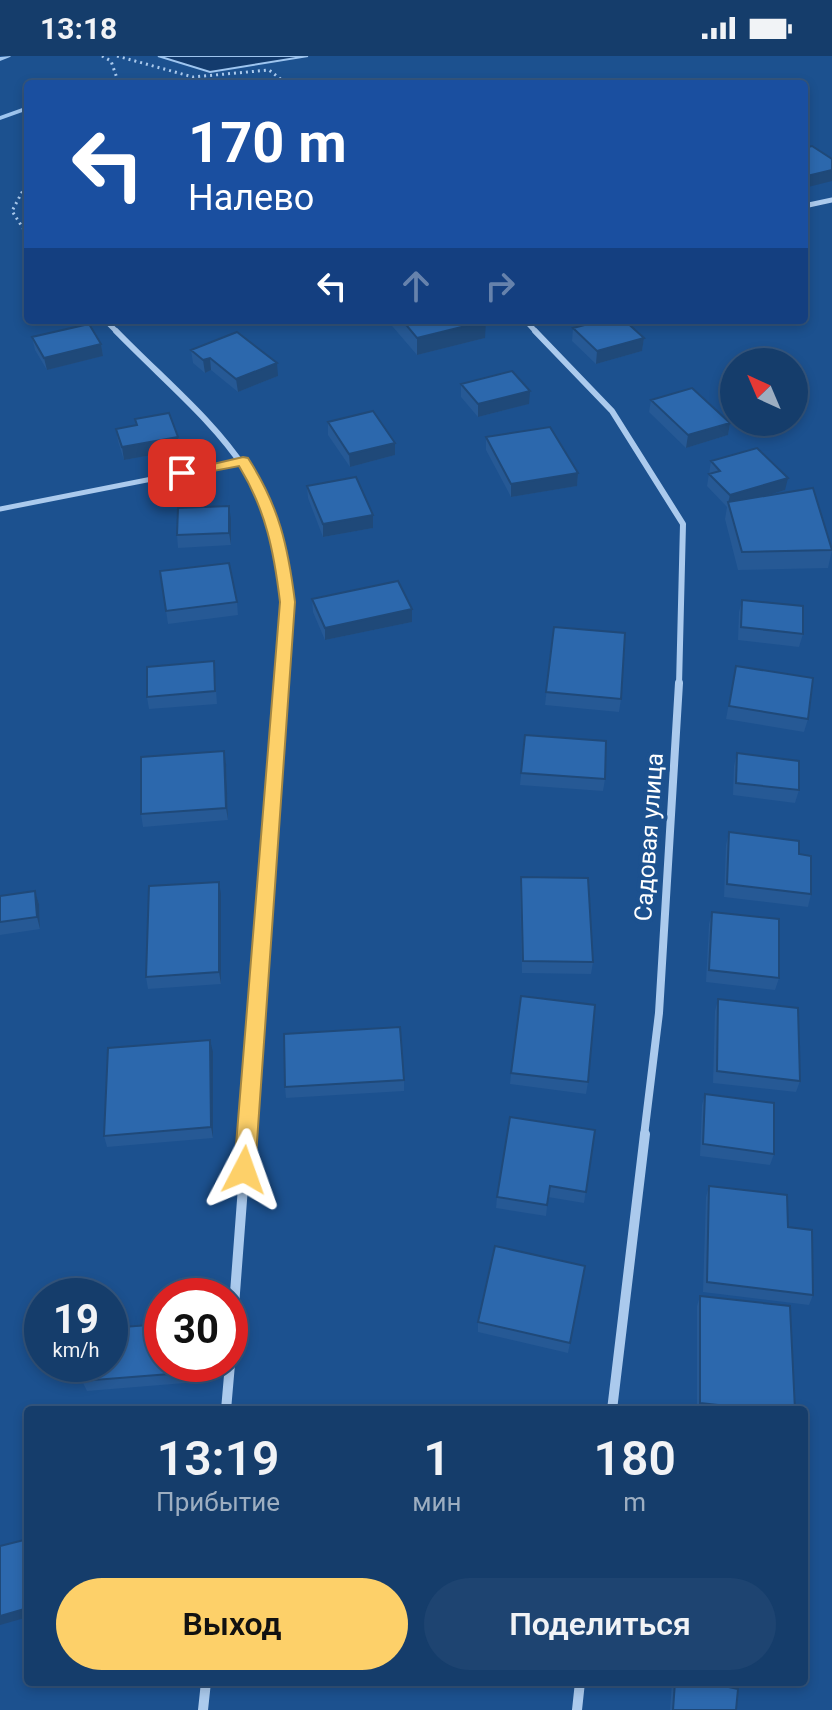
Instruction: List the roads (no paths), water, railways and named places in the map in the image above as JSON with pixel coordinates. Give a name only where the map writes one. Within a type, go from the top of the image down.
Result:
[{"type":"street","points":[[808,205],[832,200]]},
{"type":"street","points":[[109,324],[243,461],[264,496],[281,547],[287,602],[236,1278]]},
{"type":"street","name":"Садовая улица","points":[[529,324],[612,411],[683,524],[678,734],[659,1013],[612,1406]]},
{"type":"street","points":[[226,1406],[228,1382]]},
{"type":"street","points":[[203,1710],[206,1686]]},
{"type":"street","points":[[577,1710],[580,1686]]},
{"type":"lane","points":[[0,509],[243,461]]},
{"type":"water","points":[[158,56],[308,56],[210,72]]},
{"type":"waterway","points":[[0,59],[8,56]]},
{"type":"waterway","points":[[0,118],[24,109]]}]
